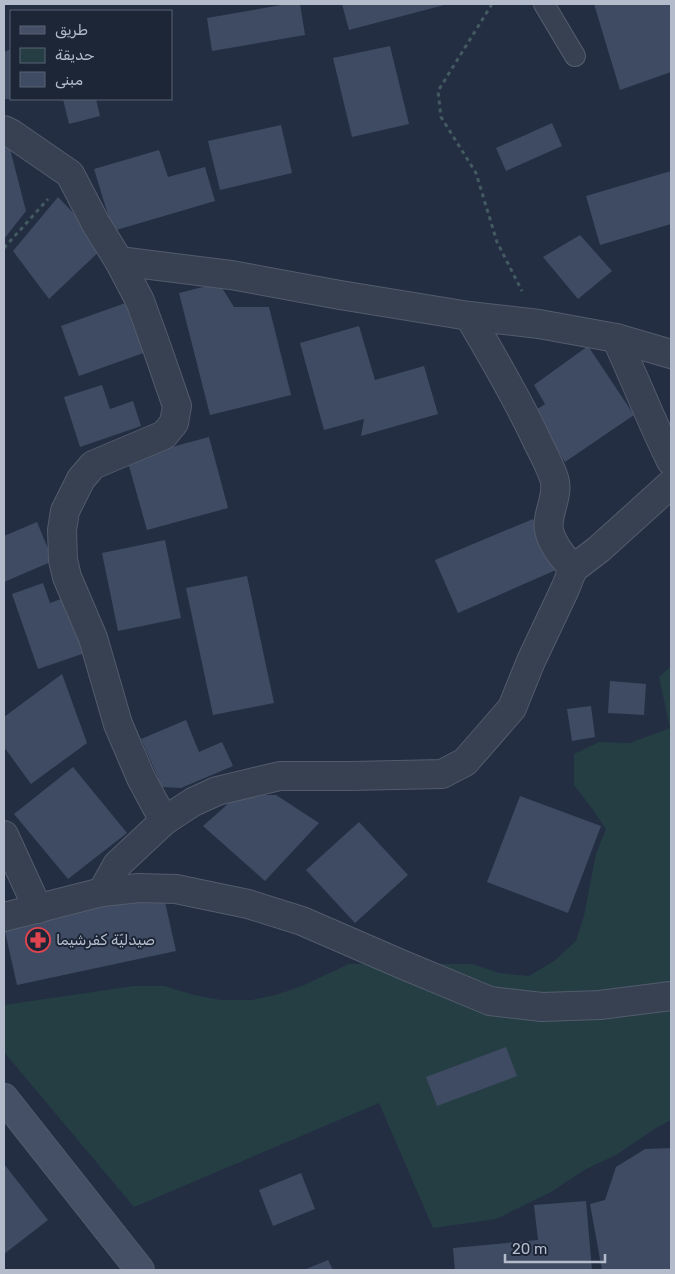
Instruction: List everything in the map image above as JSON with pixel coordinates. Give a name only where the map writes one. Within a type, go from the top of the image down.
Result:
[{"type":"street","points":[[4,130],[70,174],[140,301],[177,406],[174,423],[164,435],[93,465],[81,480],[65,511],[62,530],[63,560],[67,577],[93,638],[118,724],[141,778],[164,821]]},
{"type":"street","points":[[119,261],[231,275],[469,316],[540,324],[616,338],[671,354]]},
{"type":"street","points":[[469,316],[525,413],[549,466],[555,481],[555,495],[549,532],[555,545],[572,569]]},
{"type":"street","points":[[616,338],[671,461]]},
{"type":"street","points":[[102,892],[117,865],[164,821],[193,802],[217,791],[280,776],[442,774],[465,762],[512,708],[572,569],[599,549],[671,484]]},
{"type":"street","points":[[4,835],[38,909]]},
{"type":"street","points":[[4,917],[102,892],[139,888],[176,889],[248,904],[302,921],[490,1001],[542,1007],[600,1006],[671,996]]},
{"type":"street","points":[[4,1098],[140,1270]]},
{"type":"lane","points":[[544,4],[575,56]]},
{"type":"path","points":[[492,4],[438,91],[441,117],[476,173],[497,242],[540,324]]},
{"type":"path","points":[[4,248],[70,174]]},
{"type":"green space","points":[[671,666],[671,1120],[616,1155],[586,1169],[551,1192],[496,1219],[433,1228],[379,1103],[134,1207],[4,1052],[4,1005],[134,986],[164,986],[194,995],[221,1000],[252,1000],[276,995],[302,986],[349,964],[472,964],[499,973],[529,976],[554,961],[576,941],[584,916],[596,854],[606,829],[574,785],[574,754],[599,742],[630,743],[670,728],[659,677]]},
{"type":"building","points":[[287,4],[300,4],[305,35],[212,51],[207,18]]},
{"type":"building","points":[[342,4],[448,4],[349,30]]},
{"type":"building","points":[[594,4],[671,4],[671,72],[620,90]]},
{"type":"building","points":[[390,46],[409,124],[352,137],[333,58]]},
{"type":"building","points":[[10,49],[10,99],[4,99],[4,52]]},
{"type":"building","points":[[63,100],[96,100],[100,116],[69,124]]},
{"type":"building","points":[[552,123],[562,146],[506,171],[496,148]]},
{"type":"building","points":[[281,125],[292,173],[220,190],[208,141]]},
{"type":"building","points":[[9,145],[26,211],[4,239],[4,146]]},
{"type":"building","points":[[159,150],[168,177],[205,167],[215,201],[113,231],[94,169]]},
{"type":"building","points":[[671,171],[671,224],[600,245],[586,196]]},
{"type":"building","points":[[58,197],[105,246],[49,299],[13,251]]},
{"type":"building","points":[[580,235],[612,271],[578,299],[543,257]]},
{"type":"building","points":[[219,283],[234,307],[269,307],[291,395],[210,415],[179,293]]},
{"type":"building","points":[[131,301],[149,351],[79,376],[61,326]]},
{"type":"building","points":[[359,326],[375,380],[424,366],[438,414],[361,436],[364,419],[324,430],[300,343]]},
{"type":"building","points":[[588,346],[634,415],[565,462],[533,412],[545,404],[534,385]]},
{"type":"building","points":[[102,385],[110,409],[133,401],[141,426],[80,447],[64,397]]},
{"type":"building","points":[[209,437],[228,508],[147,530],[127,459]]},
{"type":"building","points":[[533,519],[556,570],[458,613],[435,560]]},
{"type":"building","points":[[37,522],[53,561],[4,582],[4,536]]},
{"type":"building","points":[[165,540],[181,618],[118,631],[102,553]]},
{"type":"building","points":[[247,576],[274,703],[213,715],[186,588]]},
{"type":"building","points":[[43,583],[50,603],[69,596],[88,652],[38,669],[12,594]]},
{"type":"building","points":[[62,674],[87,743],[31,784],[4,747],[4,717]]},
{"type":"building","points":[[610,681],[646,684],[644,715],[608,713]]},
{"type":"building","points":[[591,706],[595,737],[572,741],[567,709]]},
{"type":"building","points":[[186,720],[199,752],[222,742],[233,766],[181,788],[162,787],[141,739]]},
{"type":"building","points":[[73,767],[127,833],[68,879],[14,814]]},
{"type":"building","points":[[238,795],[276,795],[319,823],[265,881],[203,826]]},
{"type":"building","points":[[520,796],[601,826],[568,913],[487,882]]},
{"type":"building","points":[[359,822],[408,875],[355,923],[306,870]]},
{"type":"building","points":[[163,893],[176,951],[17,985],[4,927]]},
{"type":"building","points":[[506,1047],[517,1076],[437,1106],[426,1077]]},
{"type":"building","points":[[671,1148],[671,1270],[602,1270],[590,1204],[605,1200],[616,1167],[645,1149]]},
{"type":"building","points":[[4,1164],[48,1220],[4,1254]]},
{"type":"building","points":[[301,1173],[315,1209],[273,1226],[259,1190]]},
{"type":"building","points":[[586,1201],[592,1270],[455,1270],[453,1248],[538,1240],[534,1205]]},
{"type":"building","points":[[328,1260],[333,1270],[304,1270]]},
{"type":"place","name":"صيدليّة كفرشيما","points":[[38,940]]}]
